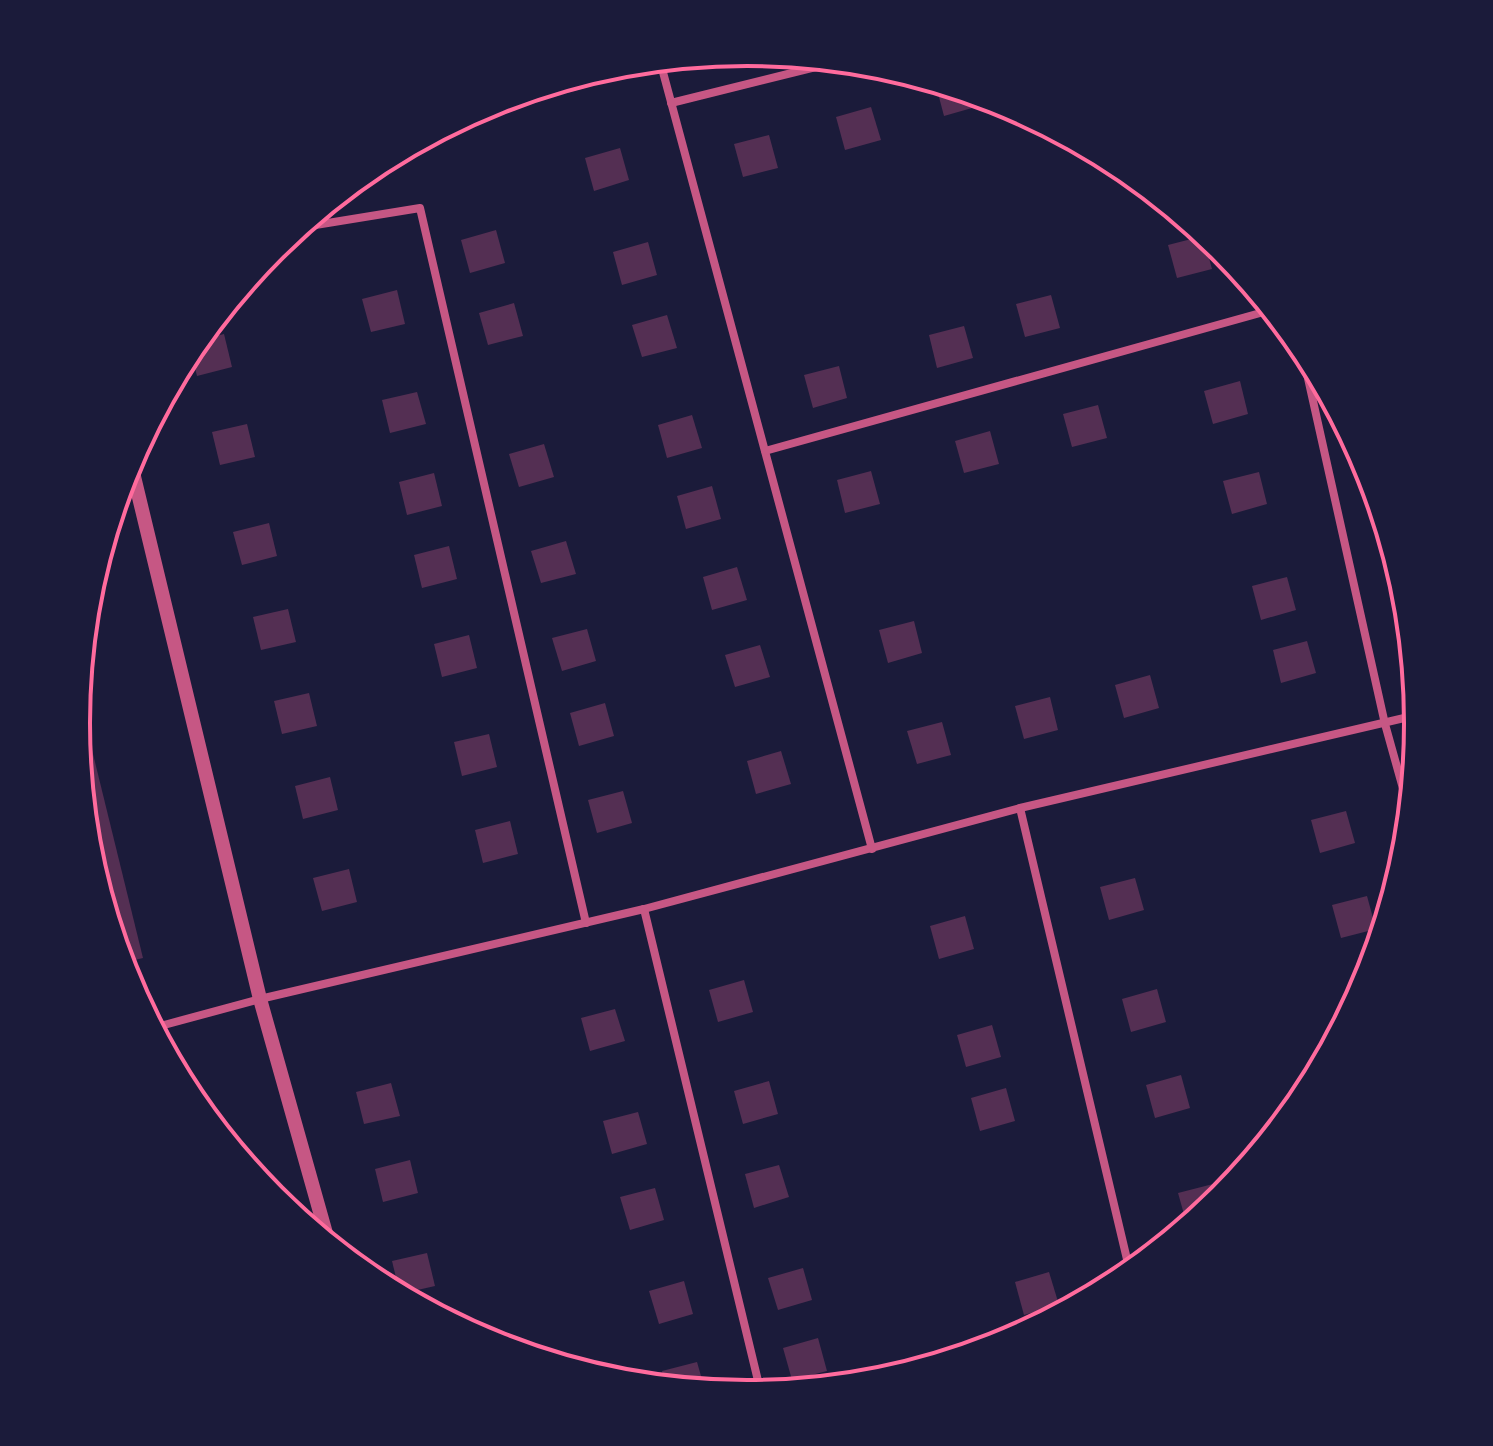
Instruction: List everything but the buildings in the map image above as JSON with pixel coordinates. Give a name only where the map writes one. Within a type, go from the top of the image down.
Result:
[{"type":"street","points":[[671,103],[807,69]]},
{"type":"street","points":[[663,72],[872,849]]},
{"type":"street","points":[[319,224],[420,208],[586,923]]},
{"type":"street","points":[[765,451],[1260,313]]},
{"type":"street","points":[[1310,386],[1385,724],[1401,780]]},
{"type":"street","points":[[132,492],[260,999],[324,1226]]},
{"type":"street","points":[[163,1025],[260,999],[644,909],[1020,808],[1404,719]]},
{"type":"street","points":[[1020,808],[1127,1258]]},
{"type":"street","points":[[644,909],[758,1380]]}]
